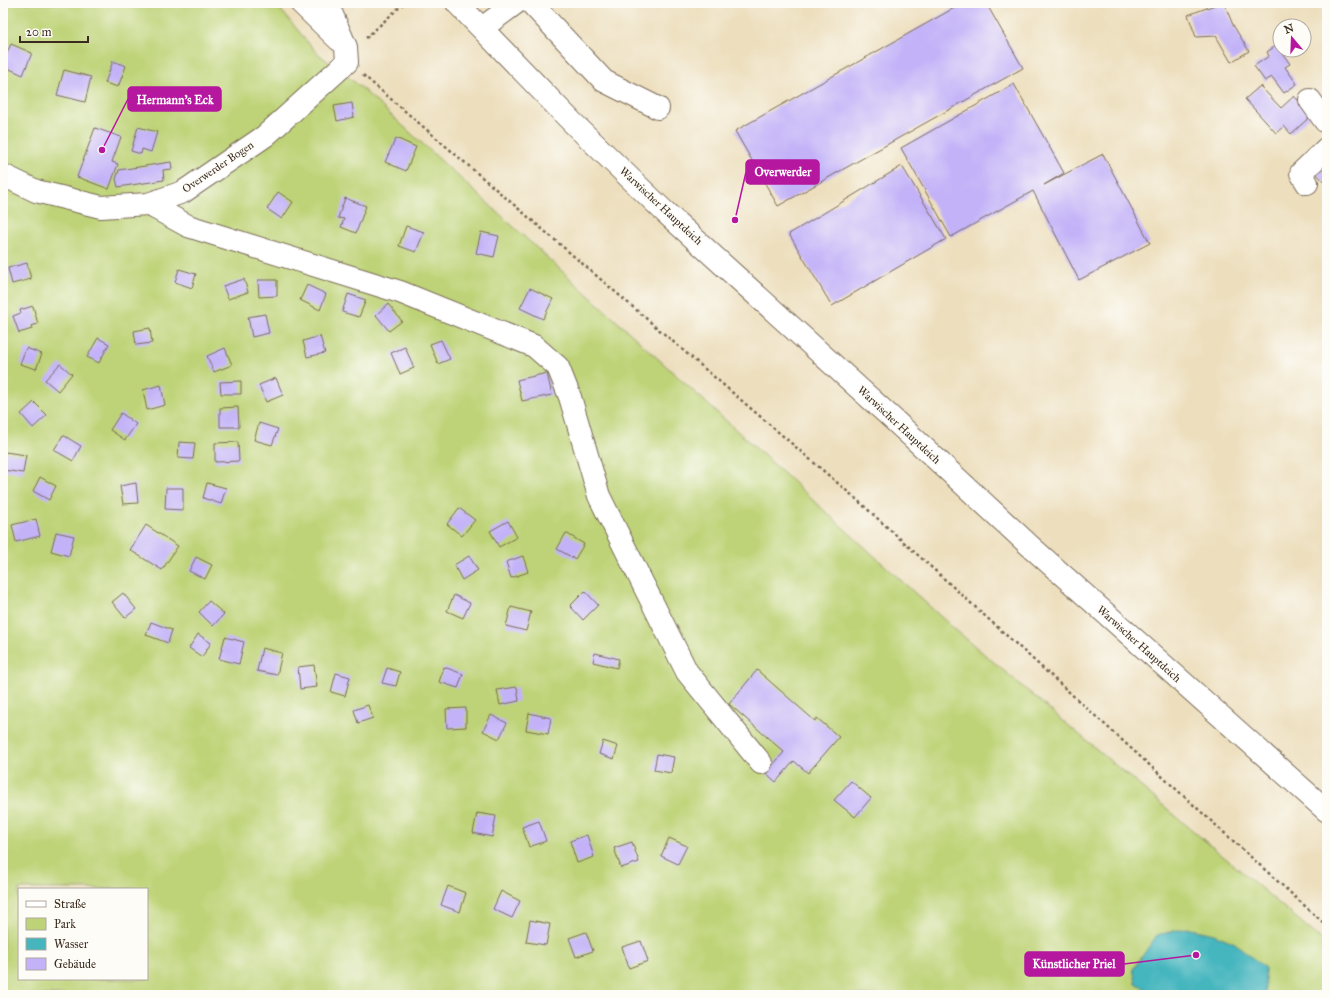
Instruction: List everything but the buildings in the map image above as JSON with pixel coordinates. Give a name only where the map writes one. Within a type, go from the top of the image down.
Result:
[{"type":"street","points":[[301,3],[352,49]]},
{"type":"street","points":[[327,3],[352,49]]},
{"type":"street","name":"Warwischer Hauptdeich","points":[[457,3],[572,122],[664,212],[1029,546],[1327,811]]},
{"type":"street","points":[[482,28],[516,3]]},
{"type":"street","points":[[531,3],[604,80],[658,108]]},
{"type":"street","name":"Overwerder Bogen","points":[[3,175],[36,191],[101,207],[148,204],[182,192],[265,136],[352,49]]},
{"type":"street","points":[[1310,100],[1325,121],[1327,121]]},
{"type":"street","points":[[1307,183],[1301,173],[1327,148]]},
{"type":"street","points":[[148,204],[188,226],[384,287],[414,298],[534,346],[558,367],[570,397],[599,496],[687,672],[762,763]]},
{"type":"path","points":[[404,3],[352,49],[855,498],[1327,926]]},
{"type":"green space","points":[[3,3],[275,3],[316,52],[357,84],[951,626],[1327,944],[1327,995],[3,995]]},
{"type":"water","points":[[1187,928],[1214,934],[1235,943],[1265,968],[1265,995],[1153,995],[1136,983],[1133,969],[1157,935]]},
{"type":"place","name":"Hermann's Eck","points":[[102,150]]},
{"type":"place","name":"Overwerder","points":[[735,220]]},
{"type":"place","name":"Künstlicher Priel","points":[[1196,955]]}]
